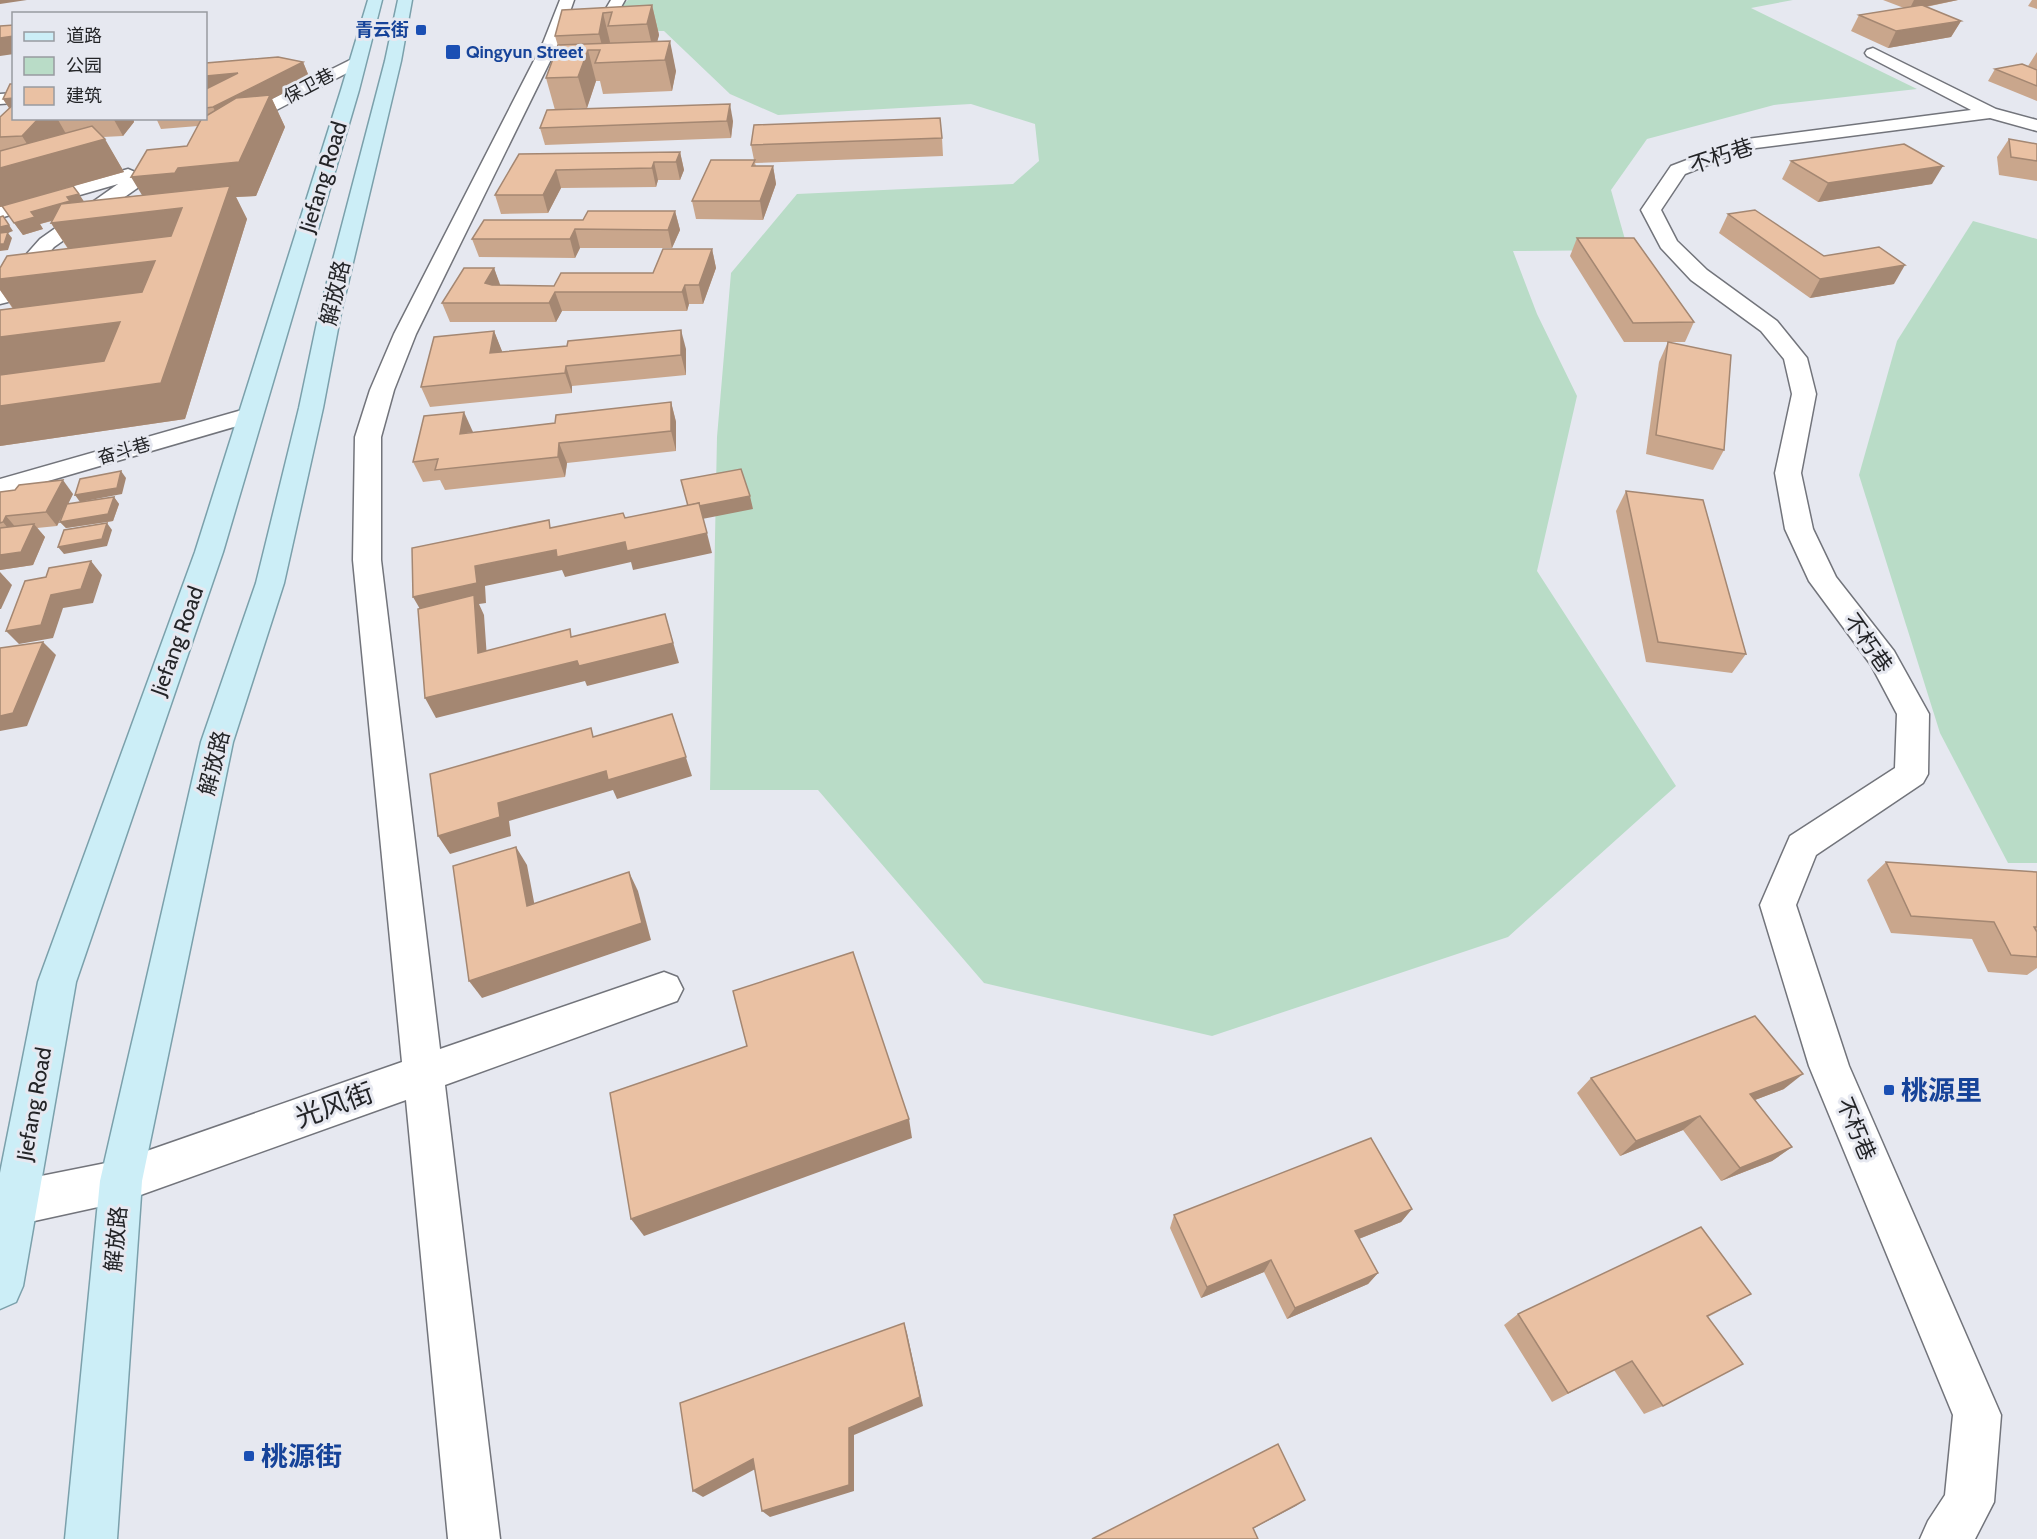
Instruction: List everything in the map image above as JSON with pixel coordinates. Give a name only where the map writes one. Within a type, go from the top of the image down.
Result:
[{"type":"main road","name":"Jiefang Road","points":[[0,1286],[8,1203],[57,982],[209,552],[350,90],[375,0]]},
{"type":"main road","name":"解放路","points":[[91,1539],[121,1182],[217,742],[270,584],[311,408],[330,313],[393,61],[405,0]]},
{"type":"street","points":[[474,1539],[367,560],[368,437],[382,390],[405,334],[551,43],[567,0]]},
{"type":"street","points":[[551,43],[604,25],[618,0]]},
{"type":"street","points":[[1873,53],[1990,113],[2037,126]]},
{"type":"street","points":[[310,66],[356,62]]},
{"type":"street","name":"保卫巷","points":[[214,136],[356,62]]},
{"type":"street","name":"不朽巷","points":[[1946,1539],[1969,1502],[1977,1415],[1829,1066],[1778,905],[1802,846],[1911,774],[1913,714],[1883,659],[1823,581],[1799,529],[1788,472],[1804,394],[1795,358],[1769,326],[1699,274],[1668,243],[1651,210],[1678,170],[1745,144],[1990,113]]},
{"type":"street","points":[[0,297],[47,243],[153,168],[183,152]]},
{"type":"street","points":[[0,213],[153,168]]},
{"type":"street","name":"奋斗巷","points":[[0,487],[249,415]]},
{"type":"street","name":"光风街","points":[[8,1203],[121,1182],[664,989]]},
{"type":"green space","points":[[628,0],[1793,0],[1751,8],[1917,89],[1774,105],[1647,139],[1611,190],[1628,250],[1513,251],[1537,314],[1577,396],[1537,571],[1676,786],[1508,937],[1212,1036],[984,983],[818,790],[710,790],[717,437],[731,273],[797,194],[1013,184],[1039,161],[1035,124],[971,104],[778,115],[730,94],[664,31],[612,31],[621,6]]},
{"type":"green space","points":[[1973,221],[2037,239],[2037,863],[2008,863],[1940,733],[1859,475],[1897,341]]},
{"type":"building","points":[[652,5],[647,24],[608,26],[612,12],[603,13],[599,34],[555,36],[562,10]]},
{"type":"building","points":[[1922,5],[1961,21],[1896,31],[1859,15]]},
{"type":"building","points":[[12,25],[12,36],[0,38],[0,26]]},
{"type":"building","points":[[670,41],[665,60],[595,63],[600,50],[588,50],[578,77],[546,78],[558,45]]},
{"type":"building","points":[[278,57],[303,62],[213,107],[207,108],[207,88],[238,73],[207,76],[207,63]]},
{"type":"building","points":[[2022,64],[2037,70],[2037,86],[1995,69]]},
{"type":"building","points":[[10,84],[12,84],[12,98],[3,99]]},
{"type":"building","points":[[270,95],[239,162],[178,168],[175,173],[131,177],[147,150],[187,146],[201,120],[207,120],[207,115],[236,98]]},
{"type":"building","points":[[730,104],[727,121],[540,128],[547,110]]},
{"type":"building","points":[[12,106],[12,120],[37,120],[22,136],[0,137],[0,117]]},
{"type":"building","points":[[940,118],[942,138],[751,145],[754,125]]},
{"type":"building","points":[[92,126],[105,139],[0,168],[0,151]]},
{"type":"building","points":[[2009,139],[2037,144],[2037,161],[2011,157]]},
{"type":"building","points":[[1904,144],[1943,166],[1828,183],[1791,161]]},
{"type":"building","points":[[680,152],[676,162],[654,162],[652,168],[556,170],[543,195],[495,195],[519,154]]},
{"type":"building","points":[[711,160],[755,160],[752,166],[773,166],[760,201],[692,201]]},
{"type":"building","points":[[73,186],[79,194],[67,197],[70,201],[31,212],[35,217],[14,223],[2,206]]},
{"type":"building","points":[[230,186],[161,383],[0,406],[0,375],[104,361],[120,322],[0,337],[0,310],[142,292],[155,261],[0,279],[0,268],[7,256],[171,236],[182,208],[51,223],[61,204]]},
{"type":"building","points":[[1755,210],[1824,256],[1879,247],[1905,265],[1820,279],[1728,214]]},
{"type":"building","points":[[588,211],[675,211],[668,230],[575,229],[570,239],[472,239],[484,220],[583,220]]},
{"type":"building","points":[[3,216],[9,225],[0,227],[0,217]]},
{"type":"building","points":[[8,232],[4,244],[0,244],[0,233]]},
{"type":"building","points":[[1577,238],[1634,238],[1694,322],[1633,323]]},
{"type":"building","points":[[663,249],[712,249],[699,285],[685,285],[682,292],[555,292],[549,303],[442,303],[464,268],[494,268],[485,283],[492,285],[554,286],[561,273],[653,273]]},
{"type":"building","points":[[681,330],[681,355],[566,366],[565,373],[421,387],[434,337],[494,331],[490,353],[567,346],[568,341]]},
{"type":"building","points":[[1668,342],[1731,355],[1724,450],[1656,435]]},
{"type":"building","points":[[671,402],[671,431],[559,443],[558,457],[435,470],[438,459],[413,462],[424,416],[464,412],[460,434],[555,423],[556,415]]},
{"type":"building","points":[[741,469],[750,496],[688,506],[681,480]]},
{"type":"building","points":[[121,471],[117,488],[75,495],[80,479]]},
{"type":"building","points":[[63,480],[46,512],[6,516],[0,523],[0,492],[15,490],[19,485]]},
{"type":"building","points":[[1626,491],[1703,500],[1746,654],[1658,642]]},
{"type":"building","points":[[114,497],[108,514],[60,522],[67,504]]},
{"type":"building","points":[[699,503],[707,533],[627,551],[625,542],[557,557],[556,550],[475,566],[477,583],[413,597],[412,548],[549,520],[550,528],[623,513],[625,518]]},
{"type":"building","points":[[107,523],[102,539],[58,547],[64,530]]},
{"type":"building","points":[[34,524],[21,552],[0,555],[0,528]]},
{"type":"building","points":[[91,561],[81,589],[51,595],[41,625],[6,631],[25,581],[46,577],[49,568]]},
{"type":"building","points":[[474,595],[478,653],[570,629],[571,637],[665,614],[673,643],[579,666],[577,661],[425,698],[418,609]]},
{"type":"building","points":[[43,642],[13,713],[0,716],[0,648]]},
{"type":"building","points":[[672,714],[686,757],[608,780],[606,771],[498,803],[500,817],[438,836],[430,774],[591,728],[593,737]]},
{"type":"building","points":[[516,847],[527,906],[629,872],[642,923],[469,981],[453,866]]},
{"type":"building","points":[[1886,862],[2037,872],[2037,927],[2034,927],[2037,932],[2037,957],[2011,955],[1994,922],[1911,916]]},
{"type":"building","points":[[853,952],[909,1119],[631,1219],[610,1093],[747,1046],[733,991]]},
{"type":"building","points":[[1755,1016],[1803,1074],[1750,1094],[1792,1147],[1740,1168],[1700,1116],[1636,1141],[1591,1078]]},
{"type":"building","points":[[1371,1138],[1412,1209],[1355,1231],[1378,1273],[1295,1308],[1271,1260],[1207,1287],[1174,1215]]},
{"type":"building","points":[[1701,1227],[1751,1294],[1707,1316],[1743,1364],[1663,1406],[1632,1361],[1568,1393],[1518,1314]]},
{"type":"building","points":[[904,1323],[920,1397],[849,1428],[849,1485],[762,1511],[753,1459],[693,1491],[680,1403]]},
{"type":"building","points":[[1278,1444],[1305,1500],[1253,1528],[1258,1539],[1092,1539]]},
{"type":"place","name":"青云街","points":[[421,30]]},
{"type":"place","name":"Qingyun Street","points":[[453,52]]},
{"type":"place","name":"桃源里","points":[[1889,1090]]},
{"type":"place","name":"桃源街","points":[[249,1456]]}]
